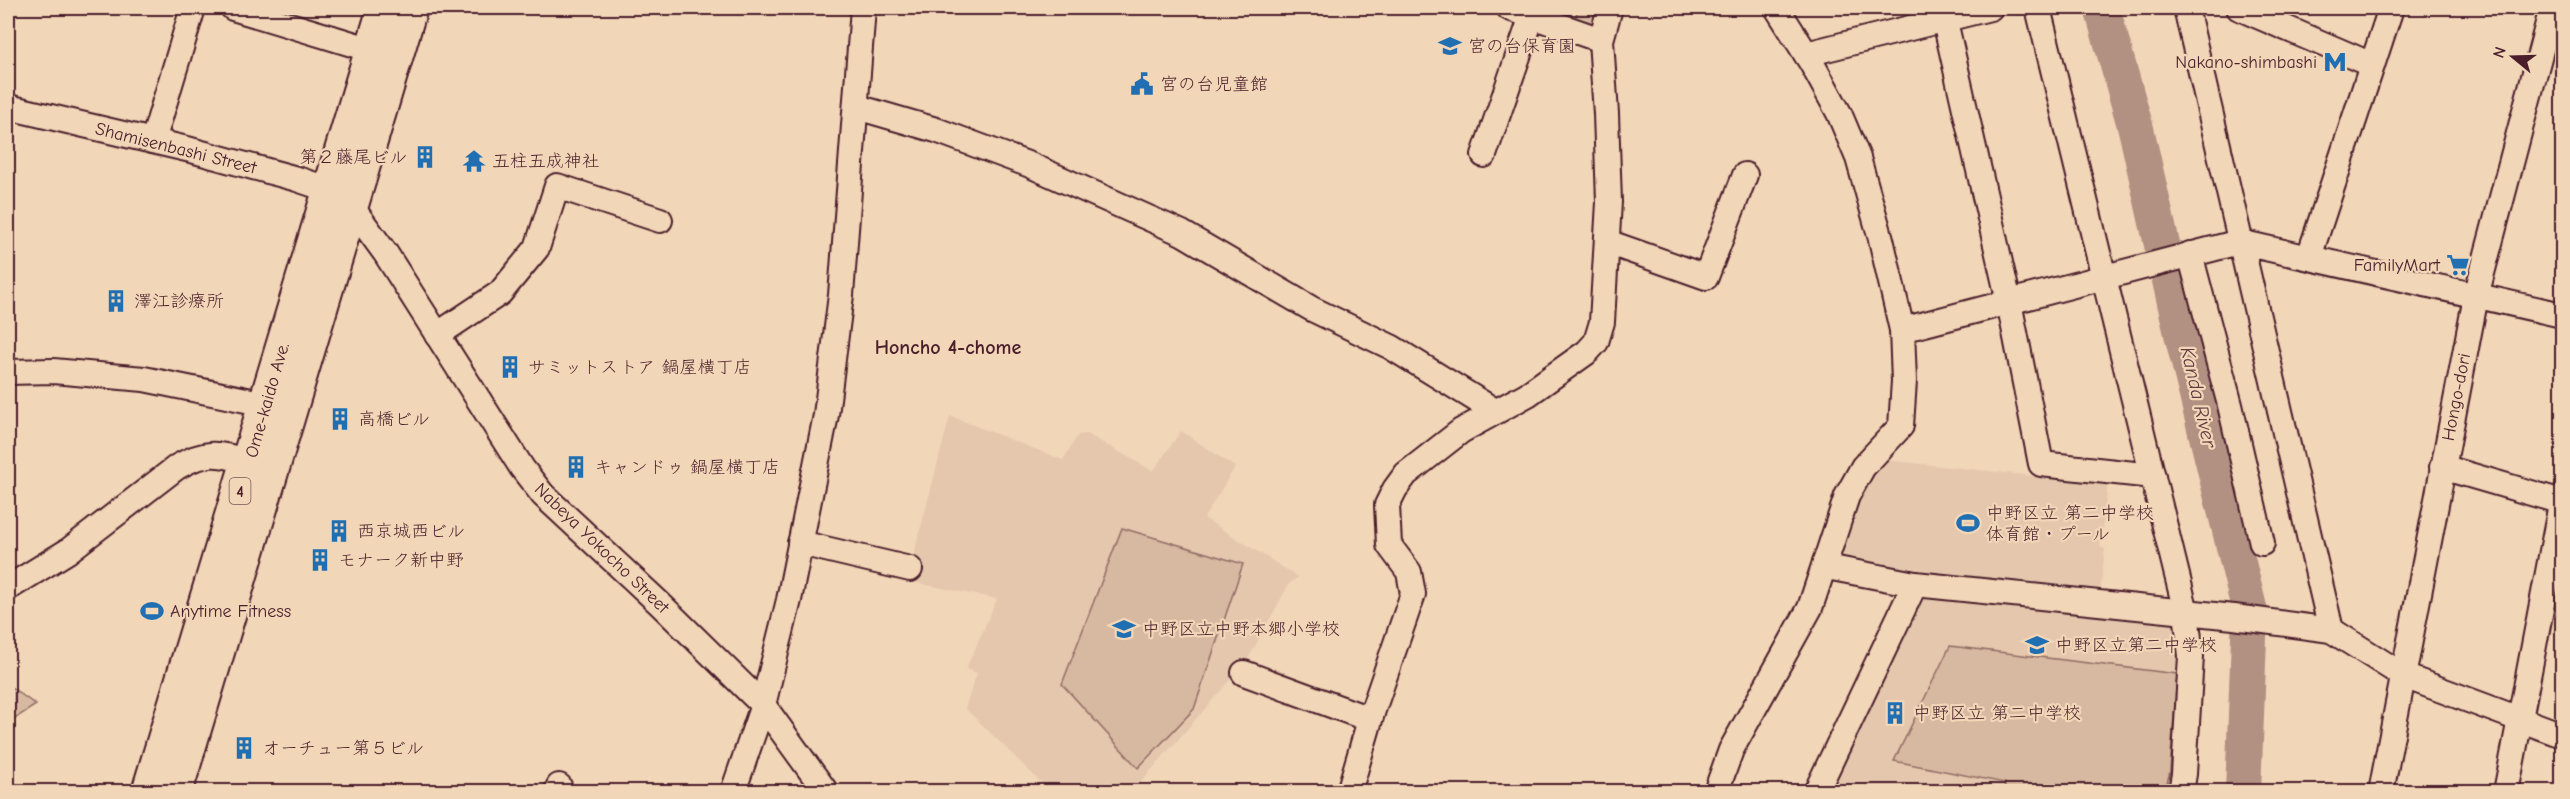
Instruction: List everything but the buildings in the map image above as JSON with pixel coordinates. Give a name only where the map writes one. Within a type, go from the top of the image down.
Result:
[{"type":"main road","name":"Ome-kaido Ave.","points":[[176,792],[341,197],[372,50],[384,8]]},
{"type":"main road","name":"Ome-kaido Ave.","points":[[148,792],[266,404],[411,8]]},
{"type":"street","points":[[153,141],[193,8]]},
{"type":"street","points":[[233,8],[372,50]]},
{"type":"street","points":[[733,792],[763,705],[826,415],[842,296],[864,8]]},
{"type":"street","points":[[1509,8],[1547,15],[1601,40]]},
{"type":"street","points":[[1346,788],[1413,594],[1409,572],[1389,545],[1387,505],[1406,474],[1461,431],[1536,388],[1587,352],[1596,342],[1602,322],[1607,242],[1606,114],[1601,40],[1610,8]]},
{"type":"street","points":[[1716,792],[1731,750],[1810,608],[1847,496],[1863,466],[1901,426],[1904,381],[1902,330],[1881,239],[1858,158],[1839,112],[1777,8]]},
{"type":"street","points":[[1806,54],[1943,13],[1990,8]]},
{"type":"street","points":[[2038,8],[2186,612],[2191,656],[2181,792]]},
{"type":"street","points":[[2186,8],[2331,630]]},
{"type":"street","points":[[2239,8],[2284,16],[2372,65]]},
{"type":"street","points":[[2308,257],[2391,8]]},
{"type":"street","name":"Hongo-dori","points":[[2381,792],[2476,296],[2552,8]]},
{"type":"street","points":[[1943,13],[2009,302],[2041,464],[2153,476]]},
{"type":"street","points":[[1484,155],[1547,15]]},
{"type":"street","name":"Shamisenbashi Street","points":[[8,107],[153,141],[341,197]]},
{"type":"street","points":[[857,107],[936,130],[1030,165],[1182,233],[1312,309],[1391,347],[1495,411]]},
{"type":"street","points":[[1607,242],[1706,277],[1745,175]]},
{"type":"street","points":[[437,335],[500,293],[537,248],[557,186],[660,220]]},
{"type":"street","name":"Nabeya Yokocho Street","points":[[341,197],[386,254],[522,468],[543,495],[763,705],[826,792]]},
{"type":"street","points":[[1902,330],[2239,242],[2562,315]]},
{"type":"street","points":[[2188,255],[2230,405],[2262,543]]},
{"type":"street","points":[[8,372],[52,371],[144,379],[266,404]]},
{"type":"street","points":[[8,588],[68,551],[177,467],[194,457],[214,453],[249,462]]},
{"type":"street","points":[[2442,467],[2562,501],[2506,792]]},
{"type":"street","points":[[800,543],[910,569]]},
{"type":"street","points":[[1825,562],[1832,568],[1915,584],[2234,617],[2331,630],[2404,676],[2562,735]]},
{"type":"street","points":[[1816,792],[1915,584]]},
{"type":"street","points":[[1244,674],[1361,716],[1372,713]]},
{"type":"shaded area","points":[[1578,8],[1599,8],[1593,26],[1575,20]]},
{"type":"shaded area","name":"中野区立中野本郷小学校","points":[[950,416],[1063,460],[1078,435],[1087,434],[1153,471],[1181,431],[1235,467],[1204,518],[1298,577],[1289,584],[1248,659],[1239,660],[1231,679],[1132,792],[1050,791],[965,708],[977,673],[966,669],[997,599],[907,581]]},
{"type":"shaded area","name":"中野区立第二中学校","points":[[1885,460],[2108,484],[2100,547],[2105,549],[2100,593],[2178,623],[2180,667],[2172,791],[1829,792],[1918,595],[1834,560],[1854,502],[1871,472]]},
{"type":"shaded area","points":[[1122,528],[1243,564],[1194,709],[1138,768],[1062,684]]},
{"type":"shaded area","points":[[1950,646],[2177,674],[2170,771],[2165,791],[2004,791],[2005,783],[1894,761]]},
{"type":"shaded area","points":[[8,685],[36,705],[8,723]]},
{"type":"waterway","name":"Kanda River","points":[[2102,8],[2136,129],[2183,338],[2250,612],[2243,792]]},
{"type":"place","name":"宮の台保育園","points":[[1450,46]]},
{"type":"place","name":"Nakano-shimbashi","points":[[2335,62]]},
{"type":"place","name":"宮の台児童館","points":[[1142,84]]},
{"type":"place","name":"第２藤尾ビル","points":[[425,157]]},
{"type":"place","name":"五柱五成神社","points":[[474,161]]},
{"type":"place","name":"FamilyMart","points":[[2458,265]]},
{"type":"place","name":"澤江診療所","points":[[116,301]]},
{"type":"place","name":"サミットストア 鍋屋横丁店","points":[[510,367]]},
{"type":"place","name":"高橋ビル","points":[[340,419]]},
{"type":"place","name":"キャンドゥ 鍋屋横丁店","points":[[576,467]]},
{"type":"place","name":"中野区立 第二中学校 体育館・プール","points":[[1968,523]]},
{"type":"place","name":"西京城西ビル","points":[[339,531]]},
{"type":"place","name":"モナーク新中野","points":[[320,560]]},
{"type":"place","name":"Anytime Fitness","points":[[152,611]]},
{"type":"place","name":"中野区立中野本郷小学校","points":[[1124,629]]},
{"type":"place","name":"中野区立第二中学校","points":[[2037,645]]},
{"type":"place","name":"中野区立 第二中学校","points":[[1895,713]]},
{"type":"place","name":"オーチュー第５ビル","points":[[244,748]]},
{"type":"district","name":"Honcho 4-chome","points":[[948,347]]}]
